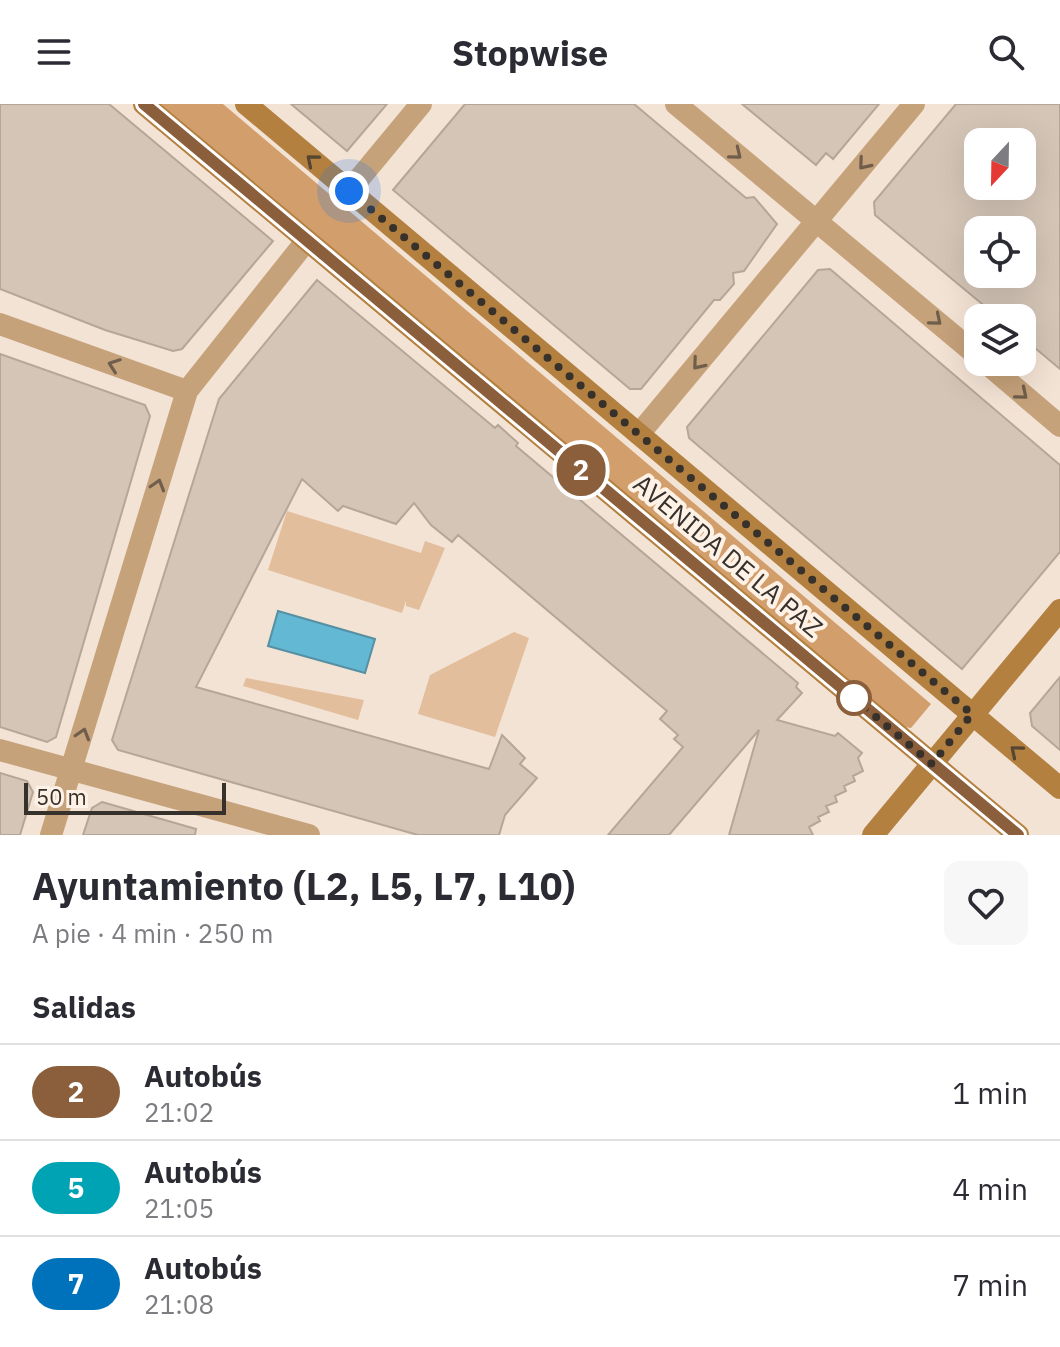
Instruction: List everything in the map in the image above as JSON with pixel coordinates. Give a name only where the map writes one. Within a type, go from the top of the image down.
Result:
[{"type":"main road","name":"AVENIDA DE LA PAZ","points":[[144,104],[1018,835]]},
{"type":"main road","name":"AVENIDA DE LA PAZ","points":[[246,104],[1060,788]]},
{"type":"main road","points":[[873,835],[1060,610]]},
{"type":"street","points":[[349,191],[421,104]]},
{"type":"street","points":[[676,104],[964,344]]},
{"type":"street","points":[[639,434],[914,104]]},
{"type":"street","points":[[51,835],[187,391],[307,240]]},
{"type":"street","points":[[0,324],[187,391]]},
{"type":"street","points":[[1001,376],[1060,426]]},
{"type":"street","points":[[0,750],[309,835]]},
{"type":"shaded area","points":[[161,104],[223,104],[931,704],[911,728],[904,727]]},
{"type":"shaded area","points":[[287,511],[421,553],[425,541],[445,548],[419,610],[406,606],[406,601],[402,613],[268,570]]},
{"type":"shaded area","points":[[514,632],[529,638],[495,737],[418,714],[430,675]]},
{"type":"shaded area","points":[[246,678],[364,700],[358,720],[243,686]]},
{"type":"water","points":[[278,611],[375,639],[365,673],[268,646]]},
{"type":"building","points":[[0,104],[109,104],[273,241],[182,349],[173,351],[105,330],[0,289]]},
{"type":"building","points":[[291,104],[387,104],[347,151]]},
{"type":"building","points":[[465,104],[634,104],[746,198],[754,197],[777,224],[744,271],[733,273],[734,284],[720,300],[714,300],[641,389],[630,389],[393,190]]},
{"type":"building","points":[[742,104],[879,104],[833,159],[826,153],[816,165]]},
{"type":"building","points":[[956,104],[1060,104],[1060,369],[1036,349],[1036,304],[982,304],[875,215],[874,202]]},
{"type":"building","points":[[830,269],[1060,465],[1060,552],[962,669],[689,438],[687,427],[818,270]]},
{"type":"building","points":[[317,280],[495,428],[498,425],[518,443],[516,446],[798,683],[796,687],[802,693],[777,720],[835,736],[838,733],[862,753],[858,758],[863,771],[853,776],[855,781],[844,786],[846,791],[835,796],[837,802],[826,806],[829,812],[818,817],[820,821],[809,827],[813,835],[729,835],[759,730],[669,835],[608,835],[683,747],[674,739],[678,735],[660,719],[667,711],[458,535],[452,542],[431,525],[414,503],[396,524],[343,506],[338,511],[302,479],[196,687],[489,769],[502,735],[525,758],[520,764],[537,778],[505,815],[499,835],[418,835],[118,750],[112,740],[219,399]]},
{"type":"building","points":[[0,354],[145,405],[150,416],[56,737],[47,742],[0,727]]},
{"type":"building","points":[[1060,677],[1060,750],[1032,726],[1030,713]]},
{"type":"building","points":[[0,773],[27,781],[33,792],[20,835],[0,835]]},
{"type":"building","points":[[102,802],[196,829],[195,835],[83,835],[92,808]]},
{"type":"bus line","name":"2","points":[[144,104],[1018,835]]},
{"type":"route","points":[[349,191],[972,714],[932,764],[844,690],[854,698]]}]
